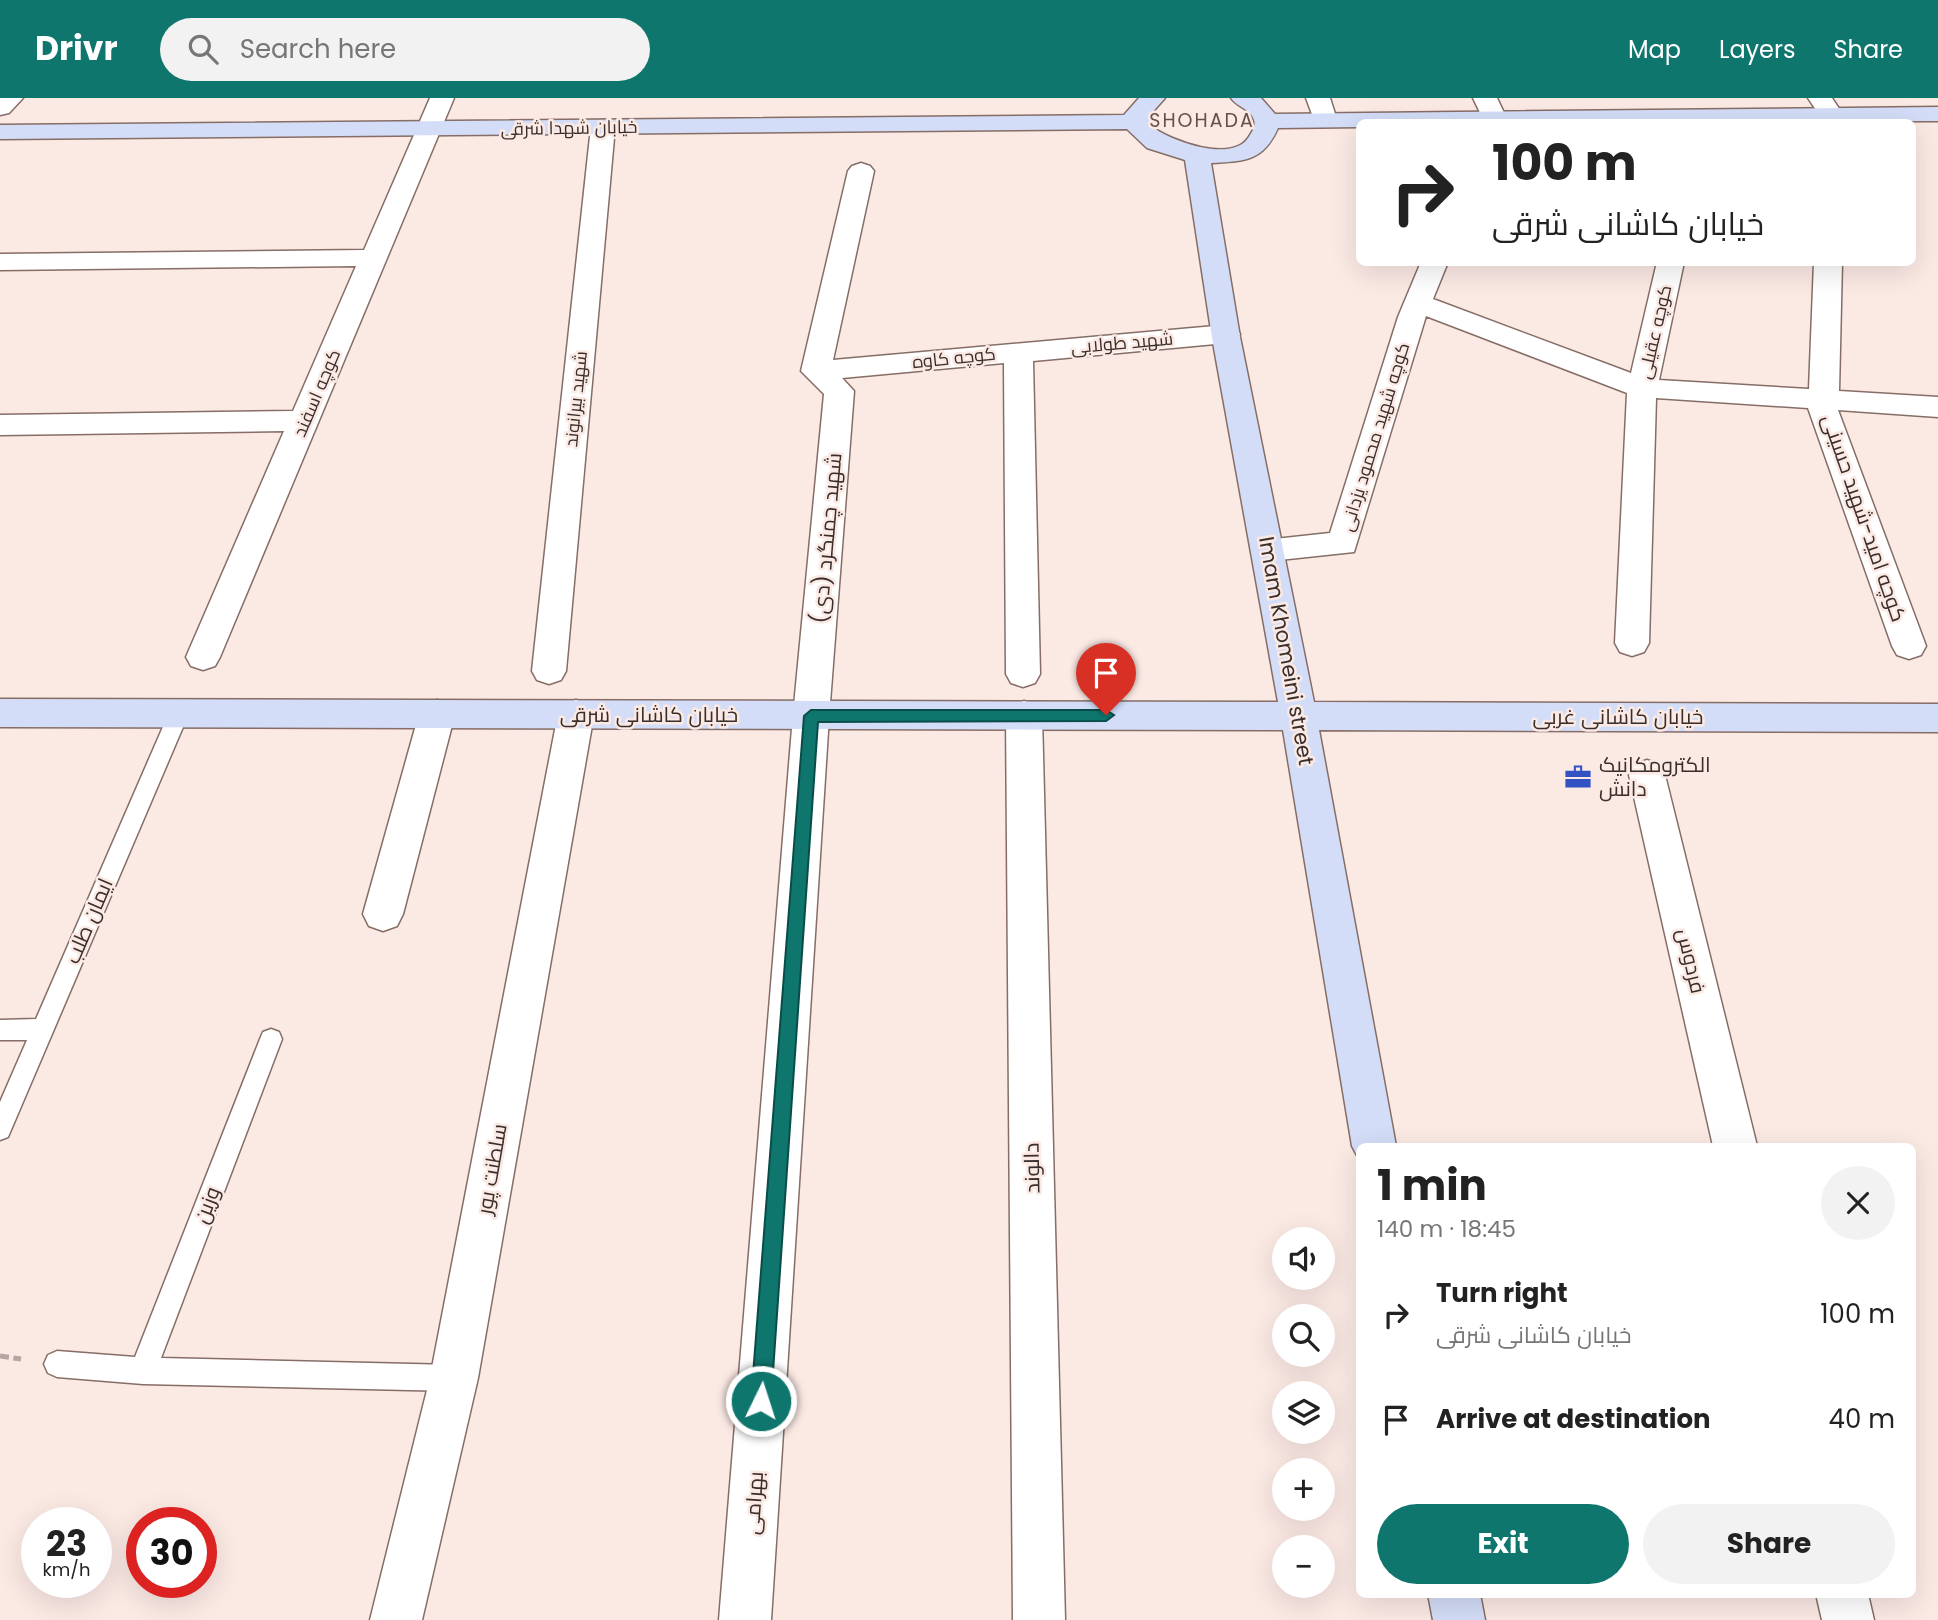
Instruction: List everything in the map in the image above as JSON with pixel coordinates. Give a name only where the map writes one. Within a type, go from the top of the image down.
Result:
[{"type":"main road","points":[[1153,98],[1139,112],[1138,122],[1151,140],[1164,148],[1197,156],[1220,156],[1249,148],[1266,133],[1267,121],[1261,110],[1243,98]]},
{"type":"main road","points":[[1267,121],[1322,109],[1673,119]]},
{"type":"main road","points":[[1719,119],[1828,112],[1938,114]]},
{"type":"main road","name":"خیابان شهدا شرقی","points":[[0,132],[1138,122]]},
{"type":"main road","name":"Imam Khomeini street","points":[[1197,156],[1226,334],[1269,549],[1373,1143]]},
{"type":"main road","name":"خیابان کاشانی شرقی","points":[[0,713],[811,716],[1024,695],[1297,716]]},
{"type":"main road","name":"خیابان کاشانی غربی","points":[[1297,716],[1938,718]]},
{"type":"main road","points":[[1455,1598],[1459,1620]]},
{"type":"street","points":[[0,108],[11,98]]},
{"type":"street","name":"کوچه اسفند","points":[[203,657],[442,98]]},
{"type":"street","name":"شهید بیرانوند","points":[[549,671],[603,127]]},
{"type":"street","points":[[816,371],[861,172]]},
{"type":"street","points":[[0,262],[375,258]]},
{"type":"street","name":"کوچه شهید محمود یزدانی","points":[[1269,549],[1343,544],[1418,303],[1433,266]]},
{"type":"street","name":"کوچه عقیلی","points":[[1632,643],[1641,395],[1670,266]]},
{"type":"street","name":"کوچه امید-شهید حسینی","points":[[1828,266],[1824,414],[1909,646]]},
{"type":"street","points":[[1418,303],[1641,395],[1938,407]]},
{"type":"street","name":"شهید طولابی","points":[[1018,352],[1226,334]]},
{"type":"street","name":"کوچه کاوه","points":[[816,371],[1018,352],[1024,695]]},
{"type":"street","name":"شهید چمنگرد (دی)","points":[[811,716],[839,391],[816,371]]},
{"type":"street","points":[[0,425],[305,421]]},
{"type":"street","name":"دالوند","points":[[1024,695],[1040,1620]]},
{"type":"street","points":[[383,914],[437,714]]},
{"type":"street","name":"سلطنت پور","points":[[396,1620],[454,1378],[576,715]]},
{"type":"street","name":"بهرامی","points":[[745,1620],[811,716]]},
{"type":"street","name":"فردوس","points":[[1647,775],[1734,1143]]},
{"type":"street","points":[[1843,1598],[1848,1620]]},
{"type":"lane","name":"ایمان طلب","points":[[0,1129],[179,713]]},
{"type":"lane","points":[[0,1030],[42,1029]]},
{"type":"lane","name":"وزین","points":[[142,1371],[271,1039]]},
{"type":"lane","points":[[57,1364],[142,1371],[454,1378]]},
{"type":"place","name":"الکترومکانیک دانش","points":[[1578,777]]},
{"type":"district","name":"SHOHADA","points":[[1202,120]]},
{"type":"route","points":[[761,1401],[811,716],[1106,715]]}]
